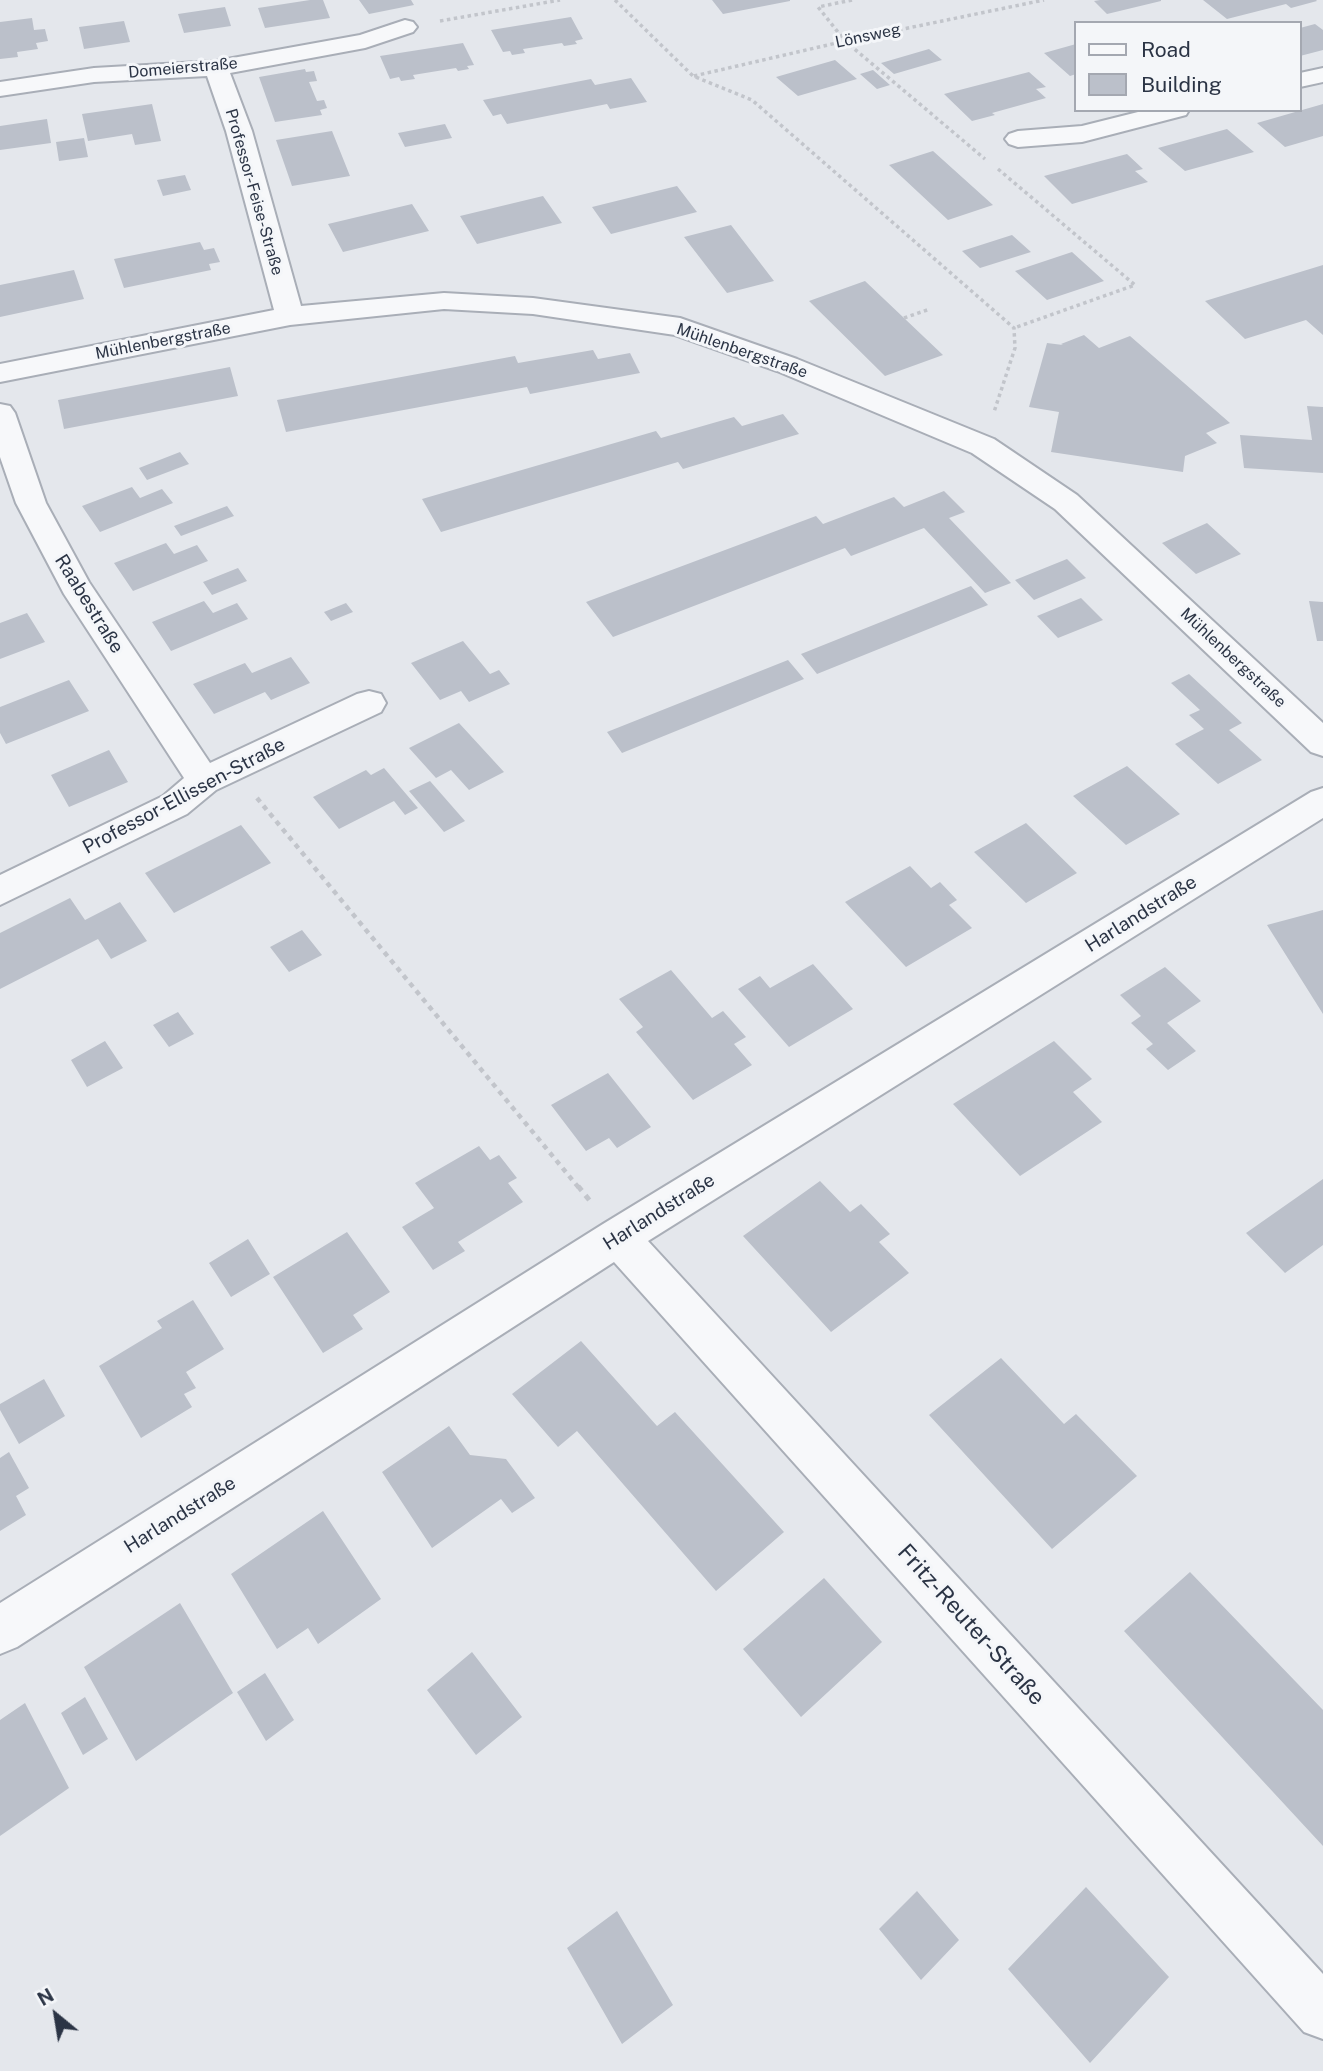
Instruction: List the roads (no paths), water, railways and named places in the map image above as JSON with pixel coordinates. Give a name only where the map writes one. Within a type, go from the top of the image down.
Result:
[{"type":"street","name":"Domeierstraße","points":[[0,89],[94,75],[216,68],[365,41],[405,27]]},
{"type":"street","name":"Professor-Feise-Straße","points":[[216,68],[239,131],[290,316]]},
{"type":"street","points":[[1302,80],[1323,75]]},
{"type":"street","points":[[1018,139],[1082,134],[1169,112]]},
{"type":"street","name":"Mühlenbergstraße","points":[[0,373],[290,316],[444,301],[533,306],[680,327],[787,365],[983,446],[1066,502],[1323,743]]},
{"type":"street","name":"Raabestraße","points":[[0,413],[31,503],[75,586],[204,781]]},
{"type":"street","name":"Professor-Ellissen-Straße","points":[[0,891],[174,805],[204,781],[369,703]]},
{"type":"street","name":"Harlandstraße","points":[[0,1630],[618,1237],[1323,801]]},
{"type":"street","name":"Fritz-Reuter-Straße","points":[[618,1237],[1323,2013]]}]
